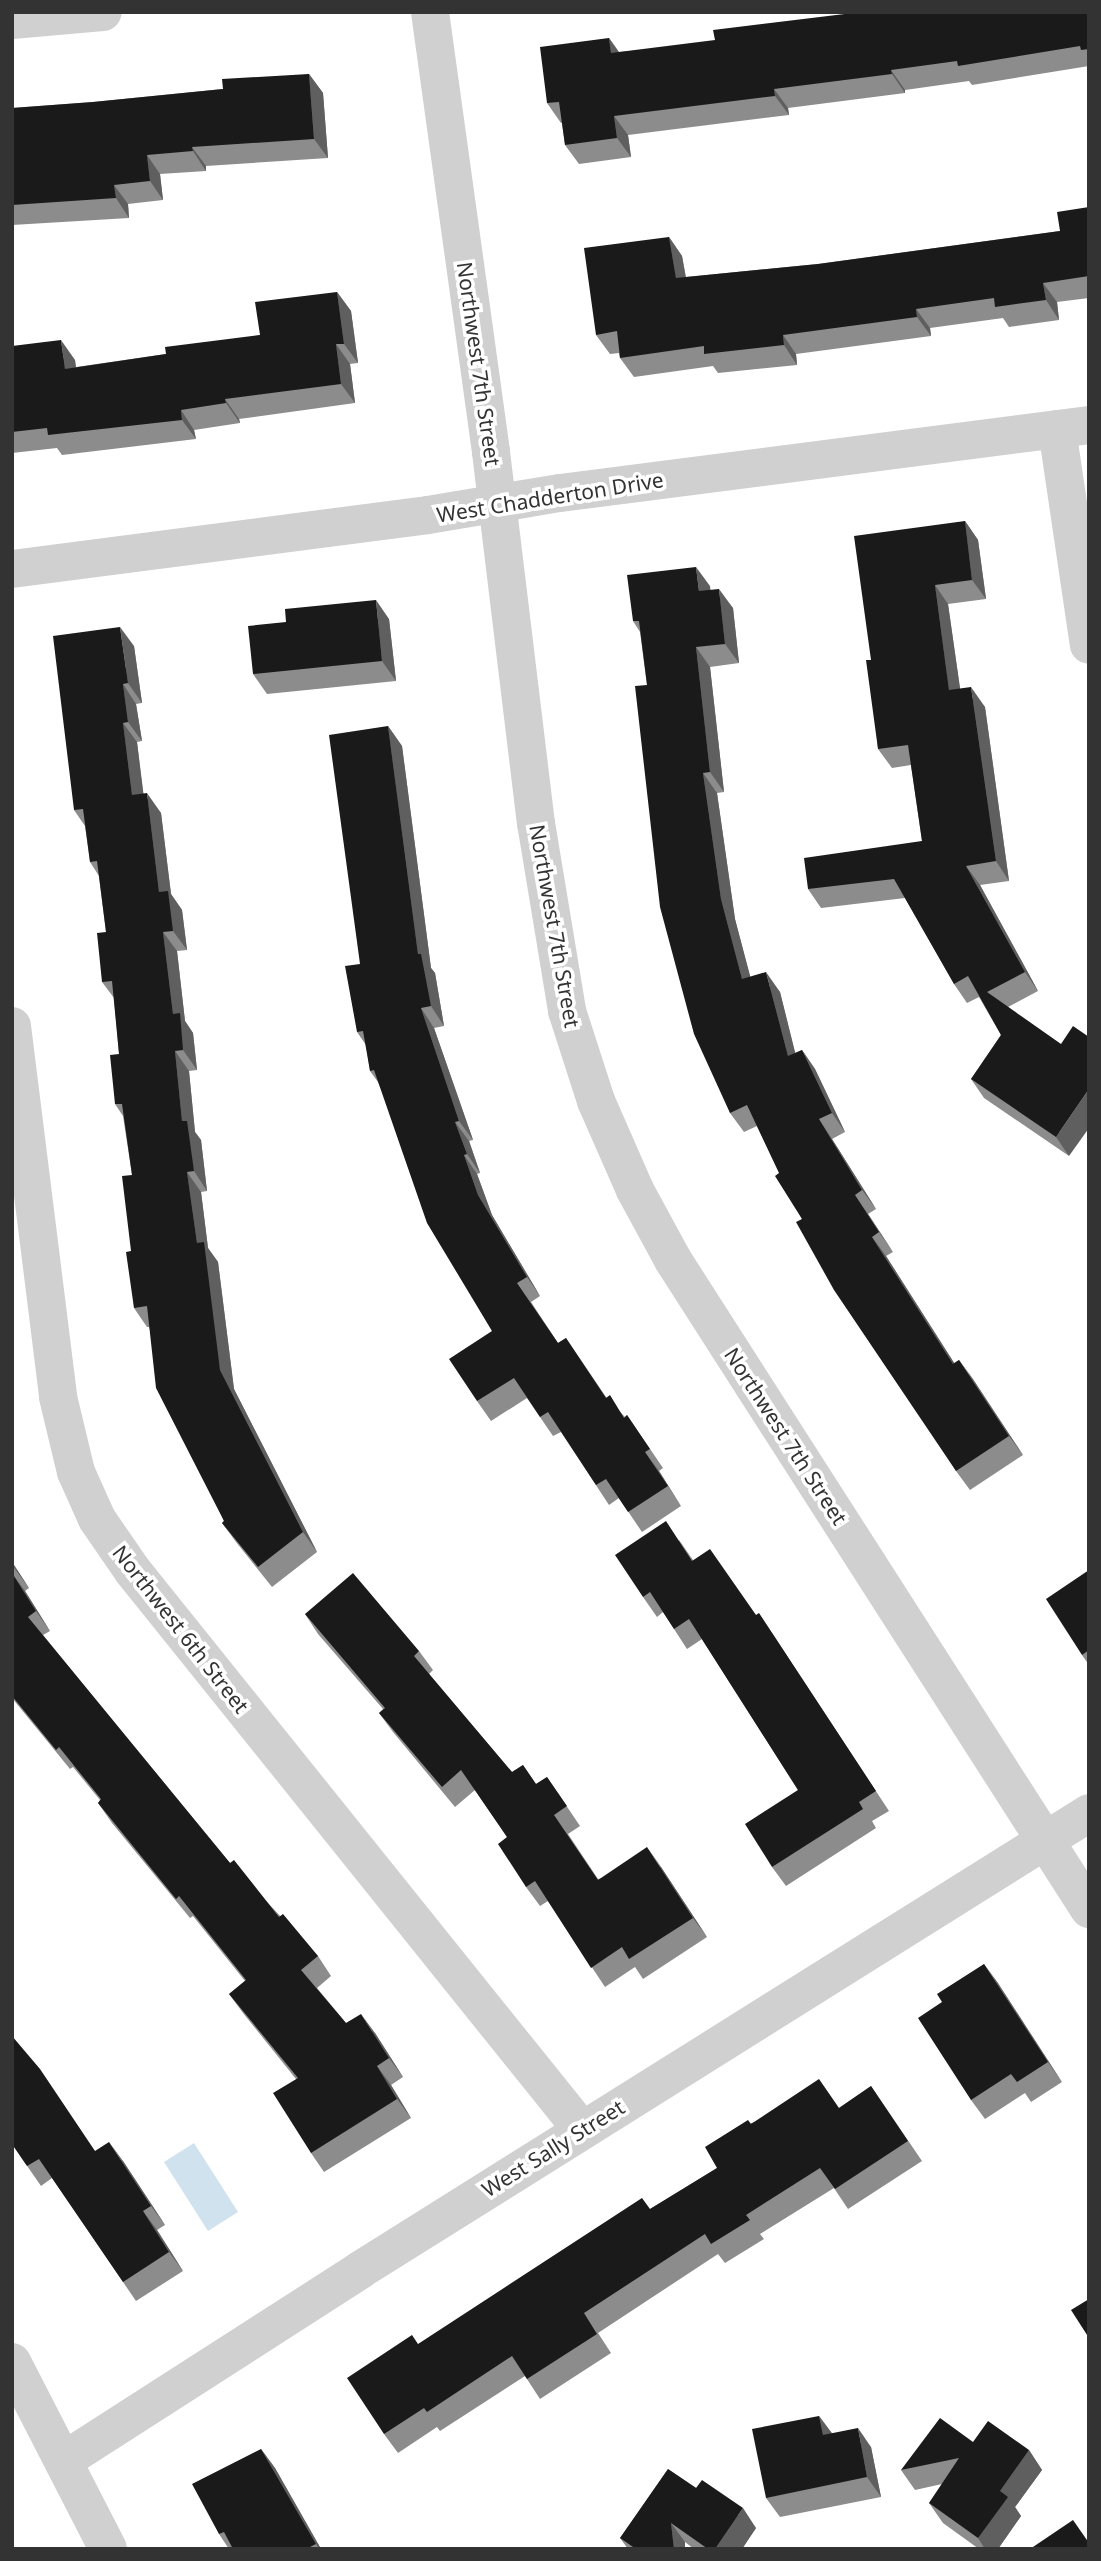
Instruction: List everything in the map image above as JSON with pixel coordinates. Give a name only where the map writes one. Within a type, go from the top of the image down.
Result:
[{"type":"street","points":[[12,20],[103,12]]},
{"type":"street","name":"Northwest 7th Street","points":[[430,12],[536,823],[567,1010],[596,1101],[635,1190],[673,1260],[1089,1909]]},
{"type":"street","points":[[1073,427],[1089,645]]},
{"type":"street","name":"West Chadderton Drive","points":[[12,569],[1073,427]]},
{"type":"street","name":"Northwest 6th Street","points":[[12,1026],[16,1092],[58,1397],[76,1472],[97,1519],[131,1570],[582,2130]]},
{"type":"street","name":"West Sally Street","points":[[63,2461],[582,2130],[1089,1813]]},
{"type":"street","points":[[12,2362],[108,2549]]},
{"type":"water","points":[[194,2143],[238,2212],[208,2231],[164,2162]]},
{"type":"building","points":[[861,12],[1089,12],[1089,49],[1081,50],[1080,46],[958,66],[957,61],[891,70],[892,74],[774,89],[775,96],[614,116],[617,138],[565,145],[559,102],[547,103],[540,47],[609,38],[611,53],[715,40],[713,30]]},
{"type":"building","points":[[309,74],[314,139],[192,147],[193,151],[147,155],[150,181],[114,185],[116,198],[12,205],[12,108],[223,89],[222,79]]},
{"type":"building","points":[[1089,207],[1089,276],[1043,283],[1046,300],[995,307],[994,298],[916,309],[917,317],[783,335],[784,345],[704,354],[704,346],[620,358],[617,331],[596,335],[584,248],[669,237],[676,278],[818,264],[1060,231],[1057,212]]},
{"type":"building","points":[[337,292],[344,344],[336,344],[341,384],[225,399],[226,403],[181,410],[182,420],[48,435],[47,428],[12,432],[12,346],[61,340],[65,369],[166,354],[165,347],[260,335],[255,302]]},
{"type":"building","points":[[965,521],[972,580],[935,585],[949,690],[971,687],[996,861],[966,866],[1025,972],[987,992],[1061,1044],[1073,1026],[1089,1037],[1089,1089],[1056,1137],[971,1079],[1001,1035],[968,976],[954,984],[894,879],[808,889],[804,858],[922,841],[908,745],[878,749],[866,660],[871,660],[854,536]]},
{"type":"building","points":[[696,567],[699,591],[719,589],[725,644],[696,647],[710,772],[703,773],[721,899],[742,979],[766,972],[788,1056],[802,1050],[832,1113],[819,1119],[862,1190],[855,1195],[879,1232],[872,1237],[953,1364],[959,1360],[1009,1436],[956,1471],[834,1290],[796,1222],[802,1219],[775,1176],[779,1173],[747,1105],[730,1113],[694,1034],[660,907],[635,686],[647,685],[639,621],[633,621],[627,575]]},
{"type":"building","points":[[376,600],[382,661],[253,674],[248,626],[286,622],[285,609]]},
{"type":"building","points":[[120,627],[128,683],[123,684],[128,722],[123,723],[132,795],[147,793],[159,892],[168,891],[173,931],[163,932],[173,1014],[180,1013],[183,1050],[175,1051],[182,1121],[187,1121],[194,1171],[187,1172],[197,1243],[204,1242],[220,1370],[303,1532],[258,1567],[222,1523],[224,1521],[156,1388],[147,1306],[134,1308],[126,1252],[131,1251],[122,1176],[132,1175],[122,1104],[115,1104],[110,1055],[119,1054],[112,981],[102,982],[97,933],[106,932],[97,861],[90,862],[83,809],[74,810],[53,636]]},
{"type":"building","points":[[388,726],[418,954],[421,954],[431,1006],[421,1008],[459,1121],[455,1122],[467,1154],[464,1155],[478,1195],[527,1277],[517,1283],[558,1343],[566,1338],[606,1398],[610,1395],[624,1418],[627,1415],[650,1449],[645,1452],[668,1486],[628,1512],[606,1479],[596,1485],[548,1412],[540,1417],[514,1378],[477,1401],[449,1359],[492,1331],[427,1223],[374,1070],[370,1071],[363,1031],[357,1032],[345,966],[360,964],[329,735]]},
{"type":"building","points":[[666,1521],[692,1561],[710,1549],[756,1615],[759,1613],[876,1791],[859,1802],[863,1809],[772,1867],[745,1824],[798,1790],[689,1619],[674,1629],[650,1592],[643,1597],[615,1555]]},
{"type":"building","points":[[1089,1570],[1089,1650],[1082,1655],[1046,1599]]},
{"type":"building","points":[[12,1573],[36,1611],[28,1617],[230,1863],[234,1860],[279,1917],[283,1914],[318,1956],[301,1970],[346,2023],[361,2014],[389,2058],[377,2066],[397,2099],[311,2153],[273,2093],[298,2078],[229,1994],[246,1980],[179,1896],[176,1899],[98,1803],[101,1799],[59,1747],[56,1750],[12,1696]]},
{"type":"building","points":[[353,1573],[419,1651],[414,1656],[512,1772],[523,1765],[536,1784],[547,1777],[567,1806],[554,1815],[598,1880],[647,1847],[693,1918],[629,1959],[622,1947],[591,1968],[535,1881],[526,1887],[498,1844],[507,1837],[461,1770],[442,1787],[379,1713],[385,1708],[305,1614]]},
{"type":"building","points":[[984,1964],[1048,2062],[1017,2082],[1011,2074],[971,2100],[918,2018],[942,2002],[937,1994]]},
{"type":"building","points":[[12,2036],[40,2069],[95,2151],[109,2142],[151,2206],[143,2211],[169,2252],[123,2282],[39,2159],[27,2166],[12,2144]]},
{"type":"building","points":[[819,2079],[839,2108],[871,2086],[908,2141],[835,2189],[820,2168],[746,2215],[750,2220],[711,2244],[705,2234],[584,2313],[597,2334],[527,2379],[512,2356],[427,2412],[424,2408],[384,2434],[347,2378],[412,2335],[418,2344],[642,2198],[650,2209],[717,2168],[705,2147],[748,2120],[751,2124]]},
{"type":"building","points":[[1089,2299],[1089,2338],[1071,2310]]},
{"type":"building","points":[[819,2416],[823,2435],[858,2428],[867,2477],[766,2498],[752,2429]]},
{"type":"building","points":[[940,2418],[973,2442],[988,2421],[1029,2450],[1000,2491],[1008,2497],[978,2538],[929,2503],[959,2458],[901,2470]]},
{"type":"building","points":[[261,2449],[316,2544],[306,2549],[233,2549],[224,2532],[219,2534],[192,2484]]},
{"type":"building","points":[[668,2469],[696,2488],[702,2480],[743,2508],[715,2549],[708,2549],[671,2523],[674,2549],[636,2549],[620,2538]]},
{"type":"building","points":[[1073,2520],[1089,2543],[1089,2549],[1030,2549]]}]
